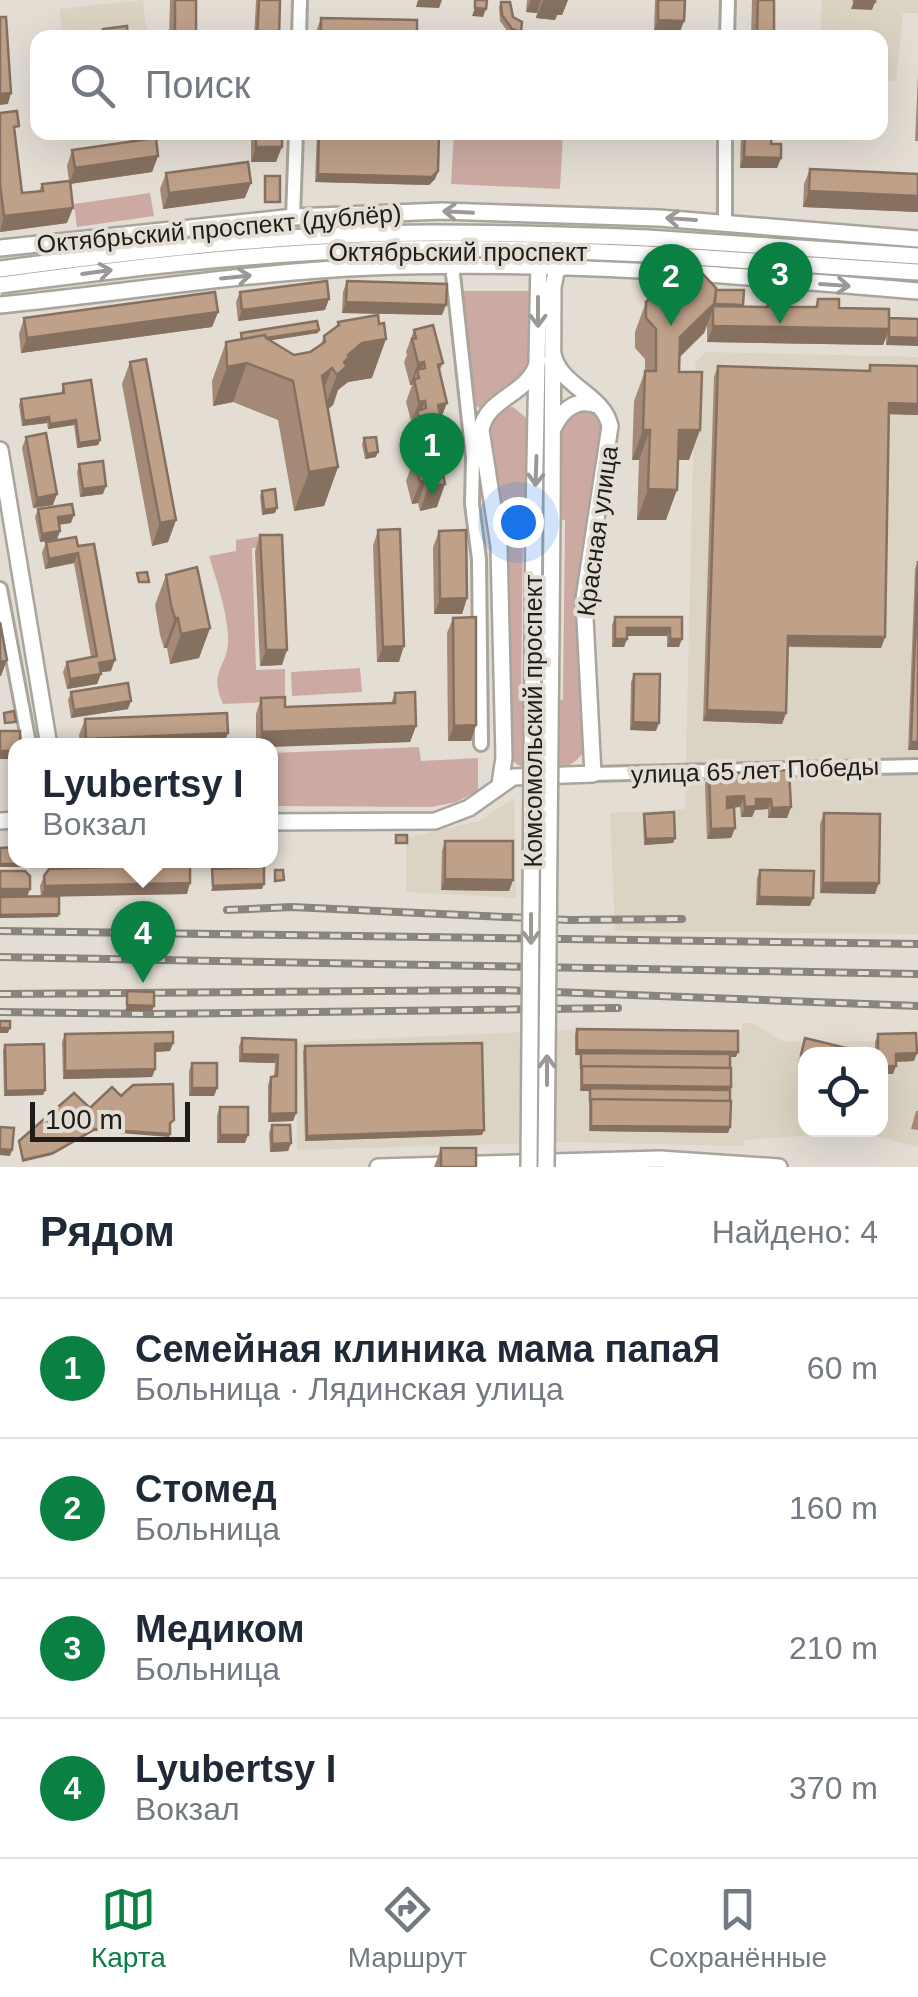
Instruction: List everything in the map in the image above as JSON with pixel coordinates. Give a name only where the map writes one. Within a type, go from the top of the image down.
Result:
[{"type":"main road","name":"Октябрьский проспект (дублёр)","points":[[0,248],[294,217],[442,211],[724,222],[918,239]]},
{"type":"main road","name":"Комсомольский проспект","points":[[543,215],[538,266],[546,357]]},
{"type":"main road","name":"Октябрьский проспект","points":[[0,270],[147,250],[431,233],[918,256]]},
{"type":"main road","name":"Октябрьский проспект","points":[[0,285],[147,265],[342,251],[646,246],[918,272]]},
{"type":"main road","name":"Октябрьский проспект (дублёр)","points":[[0,305],[297,271],[452,264],[563,266],[918,291]]},
{"type":"main road","name":"Комсомольский проспект","points":[[546,1167],[552,519],[545,430],[546,357],[553,287],[556,272],[563,266]]},
{"type":"main road","points":[[500,784],[504,758],[500,568],[480,430],[486,412],[525,384],[546,357],[602,409]]},
{"type":"main road","points":[[499,402],[521,404],[545,430],[574,404],[588,402],[602,409]]},
{"type":"main road","name":"Красная улица","points":[[593,774],[584,618],[588,560],[609,443],[610,421],[602,409]]},
{"type":"main road","name":"Комсомольский проспект","points":[[529,1167],[534,516],[545,430]]},
{"type":"main road","points":[[0,450],[48,738]]},
{"type":"main road","points":[[0,514],[33,738]]},
{"type":"main road","points":[[278,822],[435,821],[469,808],[517,776],[593,774]]},
{"type":"main road","points":[[378,1167],[738,1162],[778,1167]]},
{"type":"street","points":[[299,30],[300,0]]},
{"type":"street","points":[[727,30],[728,0]]},
{"type":"street","points":[[296,140],[294,217],[314,224],[324,241],[318,260],[297,271]]},
{"type":"street","points":[[724,222],[725,140]]},
{"type":"street","points":[[452,264],[473,458],[472,504],[479,559],[481,744]]},
{"type":"street","points":[[0,589],[33,738]]},
{"type":"street","name":"улица 65 лет Победы","points":[[593,774],[918,766]]},
{"type":"shaded area","points":[[143,0],[146,30],[62,30],[60,9]]},
{"type":"shaded area","points":[[822,0],[918,0],[918,13],[903,13],[896,81],[888,80],[888,30],[820,30]]},
{"type":"shaded area","points":[[454,140],[563,140],[560,189],[451,184]]},
{"type":"shaded area","points":[[150,193],[154,216],[77,227],[74,204]]},
{"type":"shaded area","points":[[461,291],[533,291],[532,356],[525,377],[482,409],[476,406]]},
{"type":"shaded area","points":[[705,352],[918,357],[918,934],[615,931],[610,813],[685,809],[695,363]]},
{"type":"shaded area","points":[[580,406],[595,410],[604,423],[583,559],[585,749],[571,764],[538,771],[510,758],[486,430],[501,408],[513,407],[530,421],[529,519],[523,517],[521,699],[563,700],[565,520],[559,519],[559,427]]},
{"type":"shaded area","points":[[280,533],[280,547],[252,548],[256,670],[285,669],[285,701],[223,704],[217,683],[228,635],[209,556],[236,551],[236,540]]},
{"type":"shaded area","points":[[360,668],[362,692],[292,696],[291,672]]},
{"type":"shaded area","points":[[419,747],[421,761],[478,758],[478,791],[456,802],[432,807],[278,806],[278,753]]},
{"type":"shaded area","points":[[514,798],[516,898],[406,892],[406,838],[479,821]]},
{"type":"shaded area","points":[[742,1023],[752,1023],[784,1042],[918,1041],[918,1147],[879,1137],[888,1137],[888,1047],[798,1047],[798,1136],[744,1140],[744,1146],[568,1142],[297,1150],[297,1042],[570,1030],[742,1033]]},
{"type":"building","points":[[175,0],[196,0],[196,30],[175,30]]},
{"type":"building","points":[[259,0],[280,0],[279,30],[257,30]]},
{"type":"building","points":[[475,0],[487,0],[486,9],[475,8]]},
{"type":"building","points":[[658,0],[685,0],[684,21],[658,20]]},
{"type":"building","points":[[758,0],[774,0],[774,30],[757,30]]},
{"type":"building","points":[[501,2],[510,2],[513,17],[522,22],[521,30],[512,29],[502,15]]},
{"type":"building","points":[[0,17],[6,17],[11,93],[0,94]]},
{"type":"building","points":[[321,18],[417,20],[417,30],[321,30]]},
{"type":"building","points":[[17,111],[19,126],[14,127],[22,193],[43,191],[42,184],[70,181],[73,208],[4,216],[0,113]]},
{"type":"building","points":[[156,140],[158,156],[75,168],[72,150]]},
{"type":"building","points":[[256,140],[282,140],[282,147],[256,147]]},
{"type":"building","points":[[319,140],[439,140],[438,171],[432,177],[318,174]]},
{"type":"building","points":[[745,140],[781,144],[781,158],[744,157]]},
{"type":"building","points":[[248,162],[251,183],[169,193],[166,173]]},
{"type":"building","points":[[810,169],[918,174],[918,196],[809,191]]},
{"type":"building","points":[[265,176],[280,176],[280,202],[265,202]]},
{"type":"building","points":[[683,266],[697,268],[716,288],[715,303],[680,337],[679,372],[702,372],[700,430],[679,430],[677,490],[648,489],[650,430],[643,430],[645,371],[656,371],[656,329],[646,318],[646,302]]},
{"type":"building","points":[[327,281],[329,299],[242,310],[240,292]]},
{"type":"building","points":[[347,281],[447,284],[446,305],[346,302]]},
{"type":"building","points":[[716,290],[744,290],[743,305],[714,304]]},
{"type":"building","points":[[215,292],[218,312],[27,338],[24,318]]},
{"type":"building","points":[[818,299],[839,299],[839,308],[889,309],[889,329],[713,326],[713,306],[768,307],[768,301],[778,301],[778,307],[817,307]]},
{"type":"building","points":[[378,315],[379,324],[384,323],[386,339],[362,343],[348,355],[344,362],[347,366],[337,375],[332,368],[322,376],[338,467],[309,472],[293,381],[247,363],[227,367],[226,342],[265,335],[294,355],[310,352],[325,342],[324,336],[338,322]]},
{"type":"building","points":[[889,318],[918,319],[918,338],[889,337]]},
{"type":"building","points":[[317,321],[319,330],[242,339],[241,333]]},
{"type":"building","points":[[433,325],[443,363],[438,365],[447,403],[438,405],[447,441],[441,442],[443,454],[439,455],[445,484],[428,488],[426,480],[420,482],[414,458],[420,457],[419,451],[429,448],[427,440],[420,441],[415,419],[419,418],[417,411],[426,408],[425,401],[419,402],[414,379],[419,378],[417,370],[425,368],[424,362],[418,363],[412,339],[416,338],[414,330]]},
{"type":"building","points":[[146,359],[176,520],[160,523],[130,362]]},
{"type":"building","points":[[870,365],[918,366],[918,404],[889,403],[885,637],[788,636],[786,713],[707,710],[718,366],[870,371]]},
{"type":"building","points":[[91,380],[100,440],[79,443],[76,420],[50,424],[49,417],[24,421],[21,399],[64,393],[63,384]]},
{"type":"building","points":[[46,433],[57,494],[37,498],[26,437]]},
{"type":"building","points":[[376,437],[378,452],[367,454],[364,438]]},
{"type":"building","points":[[103,461],[106,486],[83,489],[79,464]]},
{"type":"building","points":[[275,489],[277,508],[264,510],[262,491]]},
{"type":"building","points":[[72,504],[74,515],[58,517],[60,531],[42,534],[38,509]]},
{"type":"building","points":[[400,529],[404,646],[383,647],[378,530]]},
{"type":"building","points":[[466,530],[467,598],[440,599],[439,531]]},
{"type":"building","points":[[260,535],[282,535],[287,650],[266,650]]},
{"type":"building","points":[[76,537],[78,546],[94,544],[115,660],[99,663],[101,674],[70,679],[67,662],[97,656],[78,553],[49,559],[46,542]]},
{"type":"building","points":[[918,561],[918,742],[911,742]]},
{"type":"building","points":[[197,567],[210,628],[181,634],[166,575]]},
{"type":"building","points":[[147,572],[149,582],[139,582],[137,573]]},
{"type":"building","points":[[476,617],[476,725],[454,726],[453,618]]},
{"type":"building","points":[[615,617],[682,617],[682,639],[670,639],[670,628],[627,628],[627,639],[615,639]]},
{"type":"building","points":[[0,622],[7,660],[0,662]]},
{"type":"building","points":[[634,674],[660,674],[659,723],[633,722]]},
{"type":"building","points":[[128,683],[131,701],[74,710],[71,692]]},
{"type":"building","points":[[415,692],[416,726],[262,732],[261,698],[285,697],[285,707],[395,703],[395,693]]},
{"type":"building","points":[[14,711],[16,722],[5,723],[4,713]]},
{"type":"building","points":[[227,713],[228,733],[86,738],[85,719]]},
{"type":"building","points":[[0,731],[20,731],[20,738],[8,738],[8,751],[0,751]]},
{"type":"building","points":[[789,770],[791,807],[772,808],[771,799],[756,799],[756,806],[745,807],[744,796],[727,797],[727,808],[734,807],[735,828],[711,829],[709,774]]},
{"type":"building","points":[[674,812],[675,838],[646,839],[644,814]]},
{"type":"building","points":[[824,813],[880,814],[879,883],[823,883]]},
{"type":"building","points":[[396,835],[407,835],[407,843],[396,843]]},
{"type":"building","points":[[445,841],[513,841],[513,880],[445,879]]},
{"type":"building","points":[[0,848],[8,848],[8,864],[0,864]]},
{"type":"building","points":[[190,868],[190,883],[45,886],[44,876],[49,869]]},
{"type":"building","points":[[264,868],[264,884],[213,886],[212,869]]},
{"type":"building","points":[[275,870],[283,870],[284,880],[275,881]]},
{"type":"building","points":[[760,870],[814,871],[813,898],[759,897]]},
{"type":"building","points":[[0,871],[25,871],[30,876],[30,889],[0,889]]},
{"type":"building","points":[[59,896],[59,914],[0,915],[0,897]]},
{"type":"building","points":[[127,991],[154,992],[154,1006],[127,1005]]},
{"type":"building","points":[[0,1021],[10,1021],[10,1028],[0,1028]]},
{"type":"building","points":[[577,1029],[738,1031],[738,1052],[577,1050]]},
{"type":"building","points":[[173,1032],[173,1043],[155,1044],[155,1069],[65,1071],[65,1034]]},
{"type":"building","points":[[916,1033],[917,1053],[896,1054],[896,1066],[888,1066],[888,1047],[878,1047],[878,1034]]},
{"type":"building","points":[[242,1038],[296,1040],[296,1113],[270,1114],[271,1077],[277,1076],[278,1055],[242,1054]]},
{"type":"building","points":[[805,1038],[842,1047],[803,1047]]},
{"type":"building","points":[[482,1043],[484,1130],[307,1136],[305,1046]]},
{"type":"building","points":[[44,1044],[45,1090],[6,1091],[5,1045]]},
{"type":"building","points":[[581,1053],[730,1054],[730,1068],[581,1069]]},
{"type":"building","points":[[192,1063],[217,1063],[217,1088],[192,1088]]},
{"type":"building","points":[[582,1066],[731,1068],[731,1087],[582,1085]]},
{"type":"building","points":[[173,1084],[174,1120],[170,1123],[170,1134],[95,1129],[53,1153],[23,1160],[19,1141],[74,1093],[90,1108],[112,1087],[121,1096],[133,1085]]},
{"type":"building","points":[[590,1088],[730,1090],[730,1101],[590,1102]]},
{"type":"building","points":[[591,1099],[731,1101],[730,1127],[591,1126]]},
{"type":"building","points":[[220,1107],[248,1107],[248,1135],[220,1135]]},
{"type":"building","points":[[272,1125],[290,1125],[291,1143],[272,1144]]},
{"type":"building","points":[[0,1127],[14,1128],[12,1150],[0,1149]]},
{"type":"building","points":[[441,1148],[476,1148],[476,1167],[441,1167]]},
{"type":"railway","points":[[227,910],[292,907],[570,920],[682,919]]},
{"type":"railway","points":[[0,931],[918,944]]},
{"type":"railway","points":[[0,957],[918,974]]},
{"type":"railway","points":[[0,994],[501,990],[918,1006]]},
{"type":"railway","points":[[0,1012],[618,1008]]},
{"type":"place","name":"Медиком","points":[[780,324]]},
{"type":"place","name":"Стомед","points":[[671,326]]},
{"type":"place","name":"Семейная клиника мама папаЯ","points":[[432,495]]},
{"type":"place","name":"Lyubertsy I","points":[[143,983]]}]
